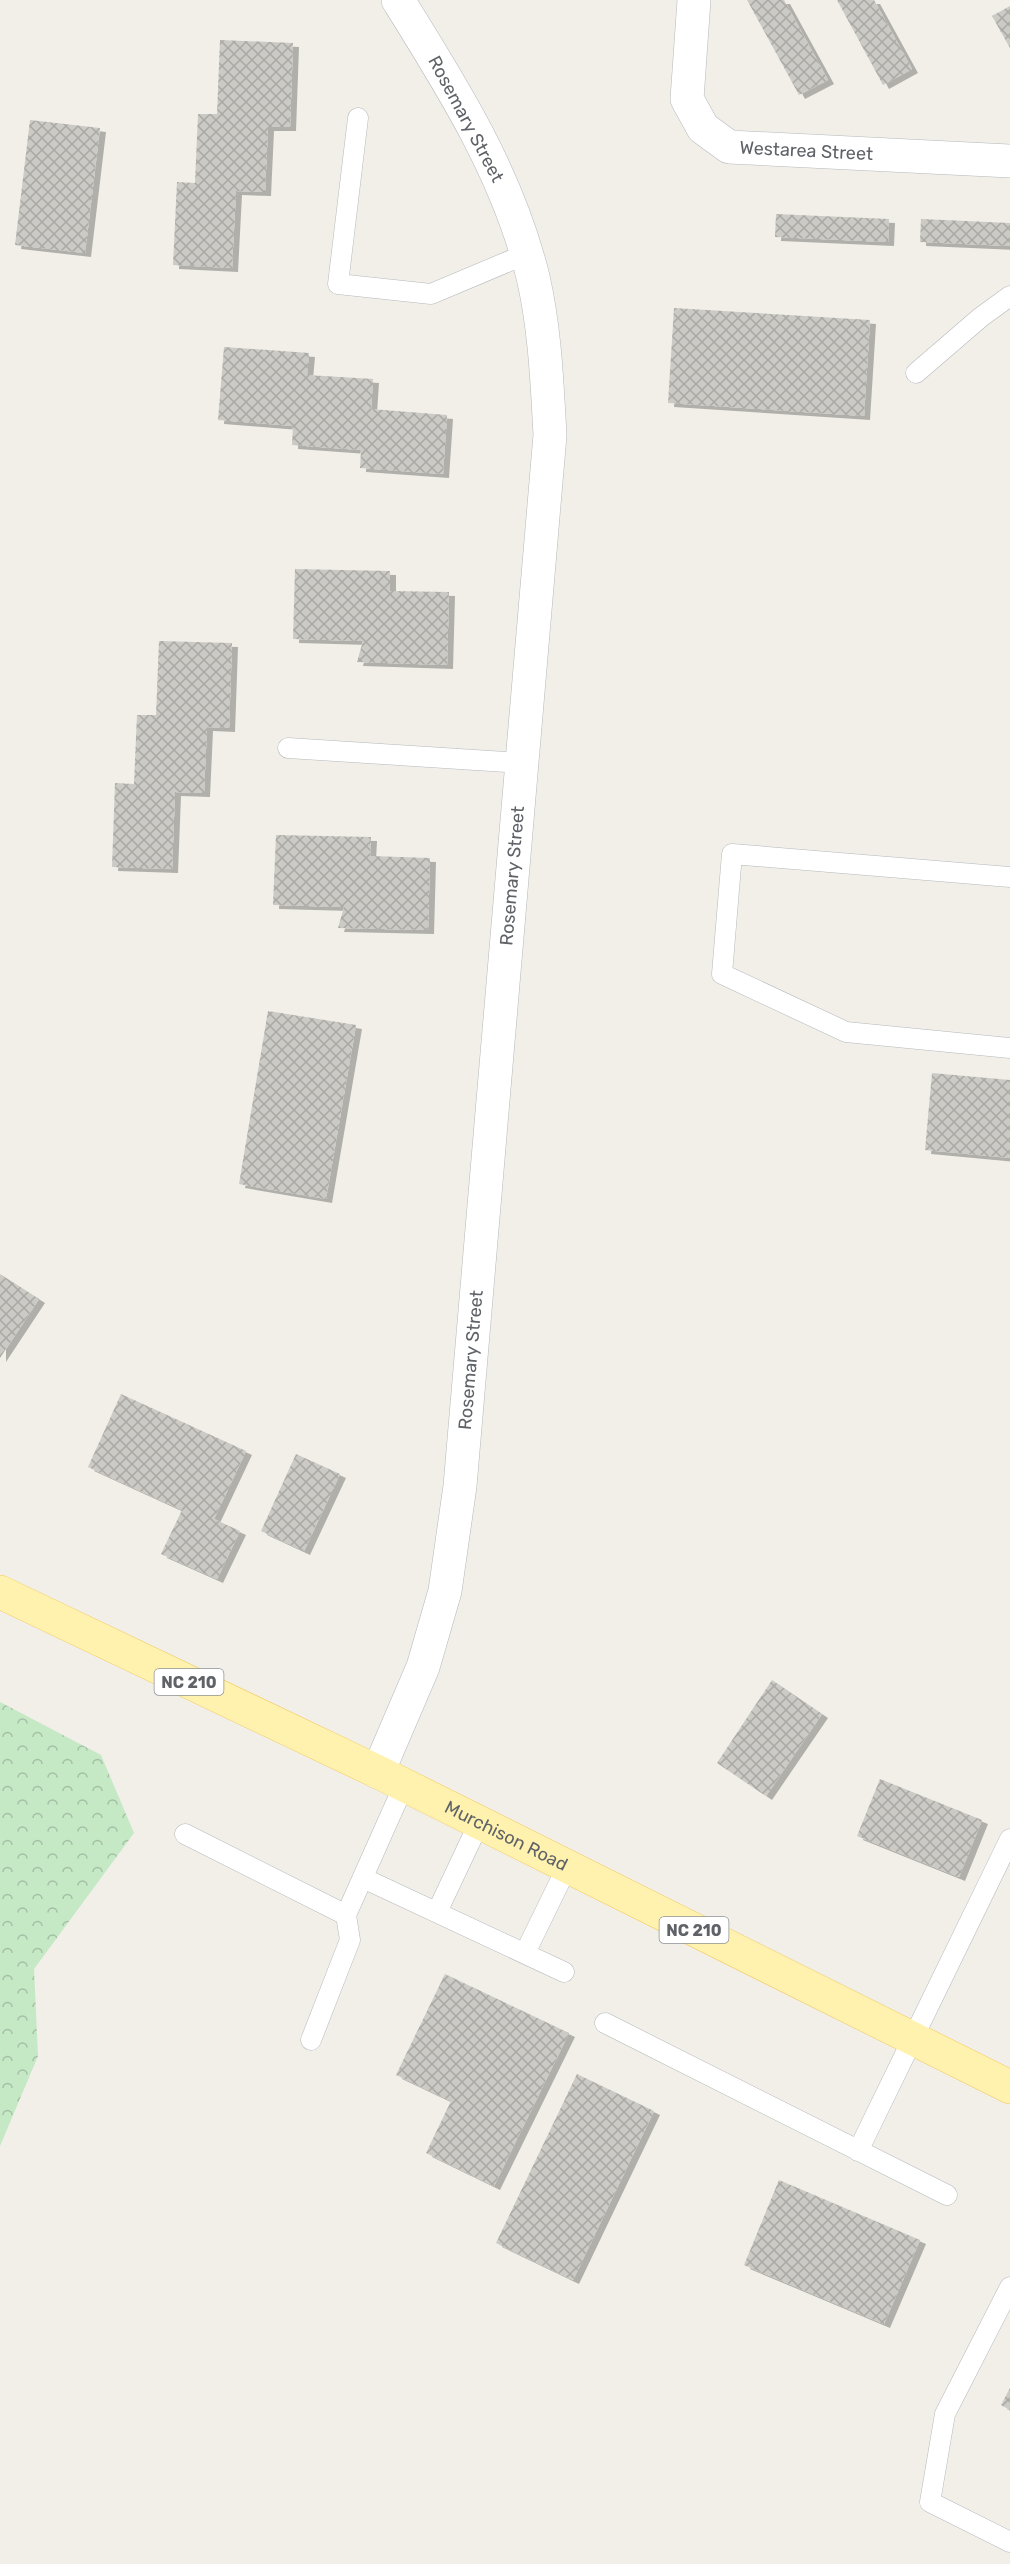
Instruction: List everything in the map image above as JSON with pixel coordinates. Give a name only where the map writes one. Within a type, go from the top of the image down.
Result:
[{"type":"main road","name":"Murchison Road","points":[[0,1592],[391,1779],[1010,2087]]},
{"type":"street","name":"Rosemary Street","points":[[391,1779],[445,1591],[460,1486],[550,435],[546,355],[533,277],[509,201],[488,153],[450,83],[398,0]]},
{"type":"street","name":"Westarea Street","points":[[694,0],[687,99],[703,128],[729,147],[1010,161]]},
{"type":"lane","points":[[358,118],[338,284],[431,294],[526,254]]},
{"type":"lane","points":[[916,373],[981,317],[1010,296]]},
{"type":"lane","points":[[288,747],[522,763]]},
{"type":"lane","points":[[1010,877],[732,854],[722,974],[846,1032],[1010,1048]]},
{"type":"lane","points":[[311,2040],[350,1940],[346,1915],[363,1878],[391,1779]]},
{"type":"lane","points":[[437,1912],[479,1823]]},
{"type":"lane","points":[[185,1834],[346,1915]]},
{"type":"lane","points":[[858,2151],[1010,1839]]},
{"type":"lane","points":[[525,1953],[567,1867]]},
{"type":"lane","points":[[363,1878],[564,1972]]},
{"type":"lane","points":[[605,2022],[947,2195]]},
{"type":"lane","points":[[1010,2287],[945,2414],[930,2502],[1010,2542]]},
{"type":"green space","points":[[0,1702],[101,1755],[134,1833],[34,1969],[38,2056],[0,2146]]},
{"type":"building","points":[[747,0],[784,0],[828,80],[799,95]]},
{"type":"building","points":[[837,0],[874,0],[912,69],[883,85]]},
{"type":"building","points":[[1010,6],[1010,48],[992,16]]},
{"type":"building","points":[[220,40],[293,43],[290,127],[268,127],[265,192],[236,191],[232,268],[173,265],[177,182],[195,183],[198,114],[217,114]]},
{"type":"building","points":[[30,120],[100,128],[85,253],[15,245]]},
{"type":"building","points":[[776,214],[889,219],[888,242],[775,237]]},
{"type":"building","points":[[921,219],[1010,223],[1010,246],[920,242]]},
{"type":"building","points":[[674,308],[870,320],[864,416],[668,403]]},
{"type":"building","points":[[224,347],[309,353],[307,375],[373,379],[371,409],[447,415],[443,474],[360,468],[361,450],[292,445],[293,426],[218,420]]},
{"type":"building","points":[[295,569],[390,571],[390,591],[449,592],[447,665],[357,662],[363,641],[293,639]]},
{"type":"building","points":[[159,641],[232,643],[229,728],[207,727],[204,793],[175,792],[172,869],[112,867],[115,783],[134,784],[137,715],[156,715]]},
{"type":"building","points":[[276,835],[371,837],[370,856],[430,858],[428,930],[338,928],[344,907],[273,905]]},
{"type":"building","points":[[268,1011],[356,1025],[326,1199],[239,1184]]},
{"type":"building","points":[[932,1073],[1010,1080],[1010,1158],[925,1150]]},
{"type":"building","points":[[0,1274],[39,1299],[0,1358]]},
{"type":"building","points":[[121,1394],[246,1451],[214,1519],[240,1531],[217,1579],[161,1554],[182,1510],[88,1467]]},
{"type":"building","points":[[296,1454],[340,1474],[304,1551],[261,1531]]},
{"type":"building","points":[[772,1680],[822,1714],[766,1796],[717,1763]]},
{"type":"building","points":[[880,1779],[982,1820],[959,1877],[857,1836]]},
{"type":"building","points":[[445,1974],[569,2033],[494,2186],[426,2153],[451,2101],[396,2075]]},
{"type":"building","points":[[577,2074],[654,2111],[573,2280],[496,2243]]},
{"type":"building","points":[[779,2180],[920,2240],[884,2324],[744,2265]]},
{"type":"building","points":[[1010,2388],[1010,2410],[1001,2405]]}]
